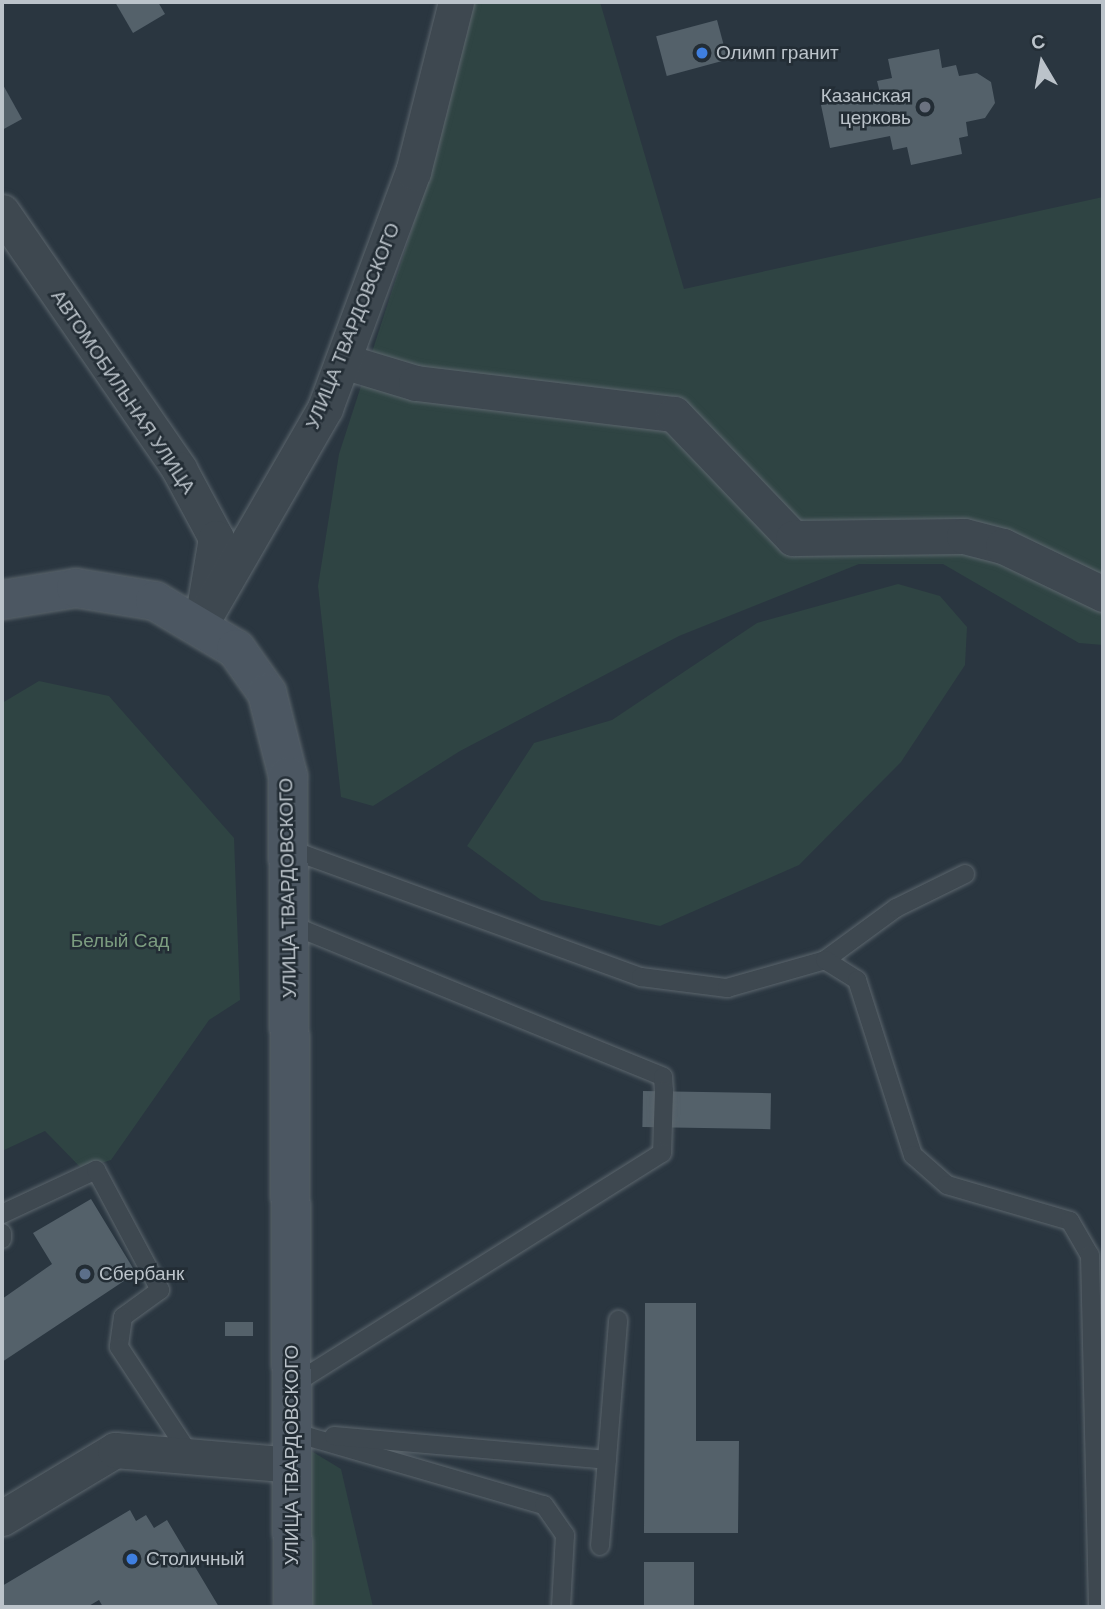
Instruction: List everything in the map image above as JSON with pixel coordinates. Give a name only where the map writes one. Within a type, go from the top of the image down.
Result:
[{"type":"street","name":"УЛИЦА ТВАРДОВСКОГО","points":[[293,1607],[288,776],[267,693],[236,649],[201,623],[325,408],[413,172],[456,2]]},
{"type":"street","name":"АВТОМОБИЛЬНАЯ УЛИЦА","points":[[2,212],[179,469],[216,538],[201,623]]},
{"type":"street","points":[[343,361],[416,383],[674,414],[793,538],[964,536],[1003,546],[1103,594]]},
{"type":"street","points":[[2,600],[76,588],[155,601],[201,623]]},
{"type":"street","points":[[2,1518],[115,1450],[191,1457],[292,1449]]},
{"type":"lane","points":[[289,849],[641,978],[727,988],[825,960],[896,908],[965,874]]},
{"type":"lane","points":[[289,924],[663,1076],[664,1091],[662,1153],[292,1385]]},
{"type":"lane","points":[[825,960],[857,980],[913,1155],[947,1185],[1070,1221],[1090,1255],[1098,1451],[1098,1607]]},
{"type":"lane","points":[[2,1214],[96,1170],[160,1290],[123,1317],[119,1347],[191,1457]]},
{"type":"lane","points":[[2,1233],[2,1239]]},
{"type":"lane","points":[[600,1546],[618,1320]]},
{"type":"lane","points":[[292,1449],[607,1460]]},
{"type":"lane","points":[[292,1449],[544,1505],[565,1535],[561,1607]]},
{"type":"green space","points":[[474,2],[600,2],[684,289],[1103,197],[1103,645],[1079,643],[943,564],[859,564],[679,636],[460,751],[373,806],[341,797],[318,586],[339,454],[434,161]]},
{"type":"green space","points":[[898,584],[940,596],[967,627],[965,665],[901,762],[799,865],[660,926],[541,900],[467,846],[534,743],[612,720],[757,623]]},
{"type":"green space","name":"Белый Сад","points":[[39,681],[109,696],[234,838],[240,1000],[209,1020],[111,1160],[82,1169],[45,1131],[2,1151],[2,703]]},
{"type":"green space","points":[[308,1449],[341,1469],[373,1607],[308,1607]]},
{"type":"building","points":[[115,2],[158,2],[165,14],[133,33]]},
{"type":"building","points":[[717,20],[728,60],[667,76],[656,36]]},
{"type":"building","points":[[939,49],[942,68],[956,65],[959,76],[977,73],[991,82],[995,103],[985,118],[966,122],[968,136],[959,138],[962,154],[911,165],[907,147],[893,150],[890,136],[830,148],[821,105],[880,93],[877,81],[892,78],[888,59]]},
{"type":"building","points":[[2,83],[22,119],[2,130]]},
{"type":"building","points":[[643,1091],[771,1093],[770,1129],[642,1127]]},
{"type":"building","points":[[91,1199],[136,1273],[2,1362],[2,1299],[52,1264],[33,1233]]},
{"type":"building","points":[[645,1303],[696,1303],[696,1441],[739,1441],[738,1533],[644,1533]]},
{"type":"building","points":[[225,1322],[253,1322],[253,1336],[225,1336]]},
{"type":"building","name":"Столичный","points":[[130,1510],[136,1521],[146,1515],[154,1528],[167,1520],[219,1607],[103,1607],[99,1600],[87,1607],[2,1607],[2,1586]]},
{"type":"building","points":[[644,1562],[694,1562],[694,1607],[644,1607]]},
{"type":"place","name":"Олимп гранит","points":[[702,53]]},
{"type":"place","name":"Казанская церковь","points":[[925,107]]},
{"type":"place","name":"Сбербанк","points":[[85,1274]]},
{"type":"place","name":"Столичный","points":[[132,1559]]}]
